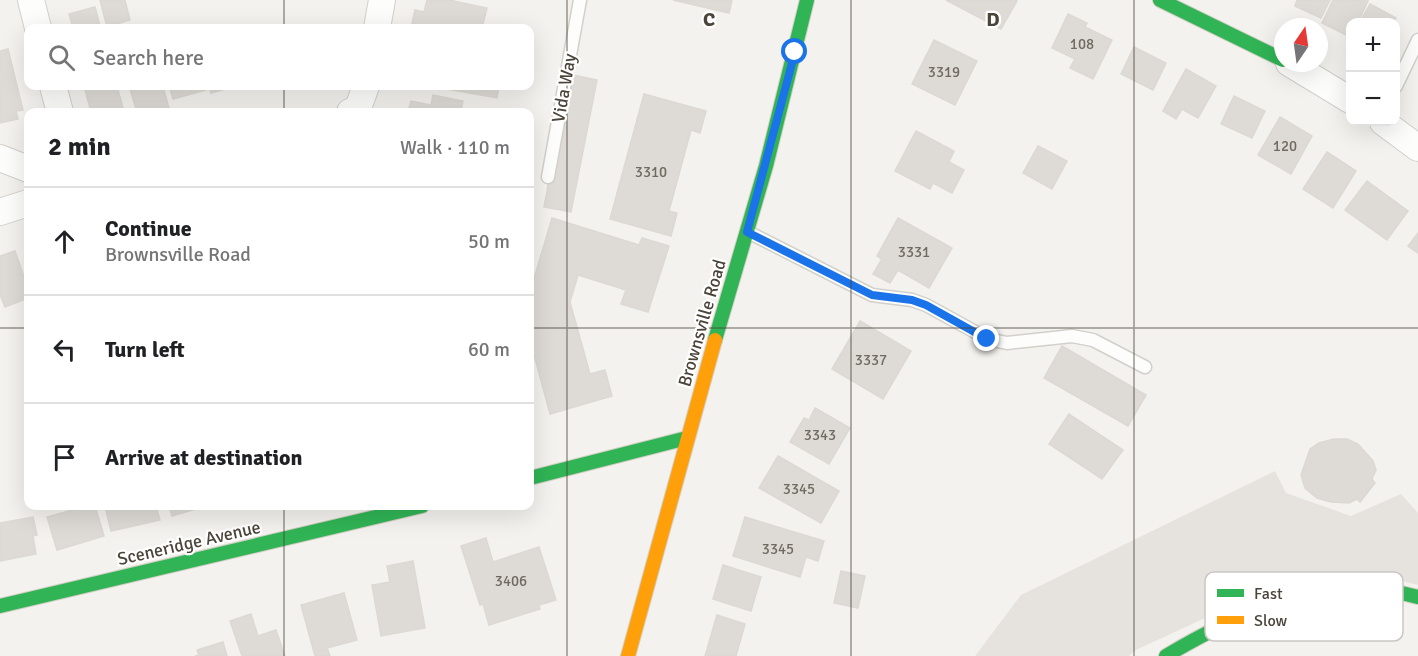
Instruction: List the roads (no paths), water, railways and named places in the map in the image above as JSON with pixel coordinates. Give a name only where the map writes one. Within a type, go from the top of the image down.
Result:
[{"type":"street","points":[[31,0],[37,24]]},
{"type":"street","points":[[378,24],[382,0]]},
{"type":"street","name":"Brownsville Road","points":[[627,656],[769,154],[807,0]]},
{"type":"street","points":[[1160,0],[1274,56]]},
{"type":"street","points":[[1304,72],[1346,98]]},
{"type":"street","points":[[54,90],[59,108]]},
{"type":"street","points":[[358,108],[365,90]]},
{"type":"street","points":[[1388,126],[1418,148]]},
{"type":"street","points":[[0,159],[24,168]]},
{"type":"street","points":[[0,212],[24,204]]},
{"type":"street","points":[[534,477],[687,438]]},
{"type":"street","name":"Sceneridge Avenue","points":[[0,606],[405,510]]},
{"type":"street","points":[[1403,594],[1418,597]]},
{"type":"street","points":[[1166,656],[1205,633]]},
{"type":"lane","name":"Vida Way","points":[[548,177],[580,0]]},
{"type":"lane","points":[[1400,76],[1418,40]]},
{"type":"lane","points":[[747,232],[872,295],[912,300],[926,305],[987,339],[1006,343],[1072,336],[1093,340],[1145,367]]}]
